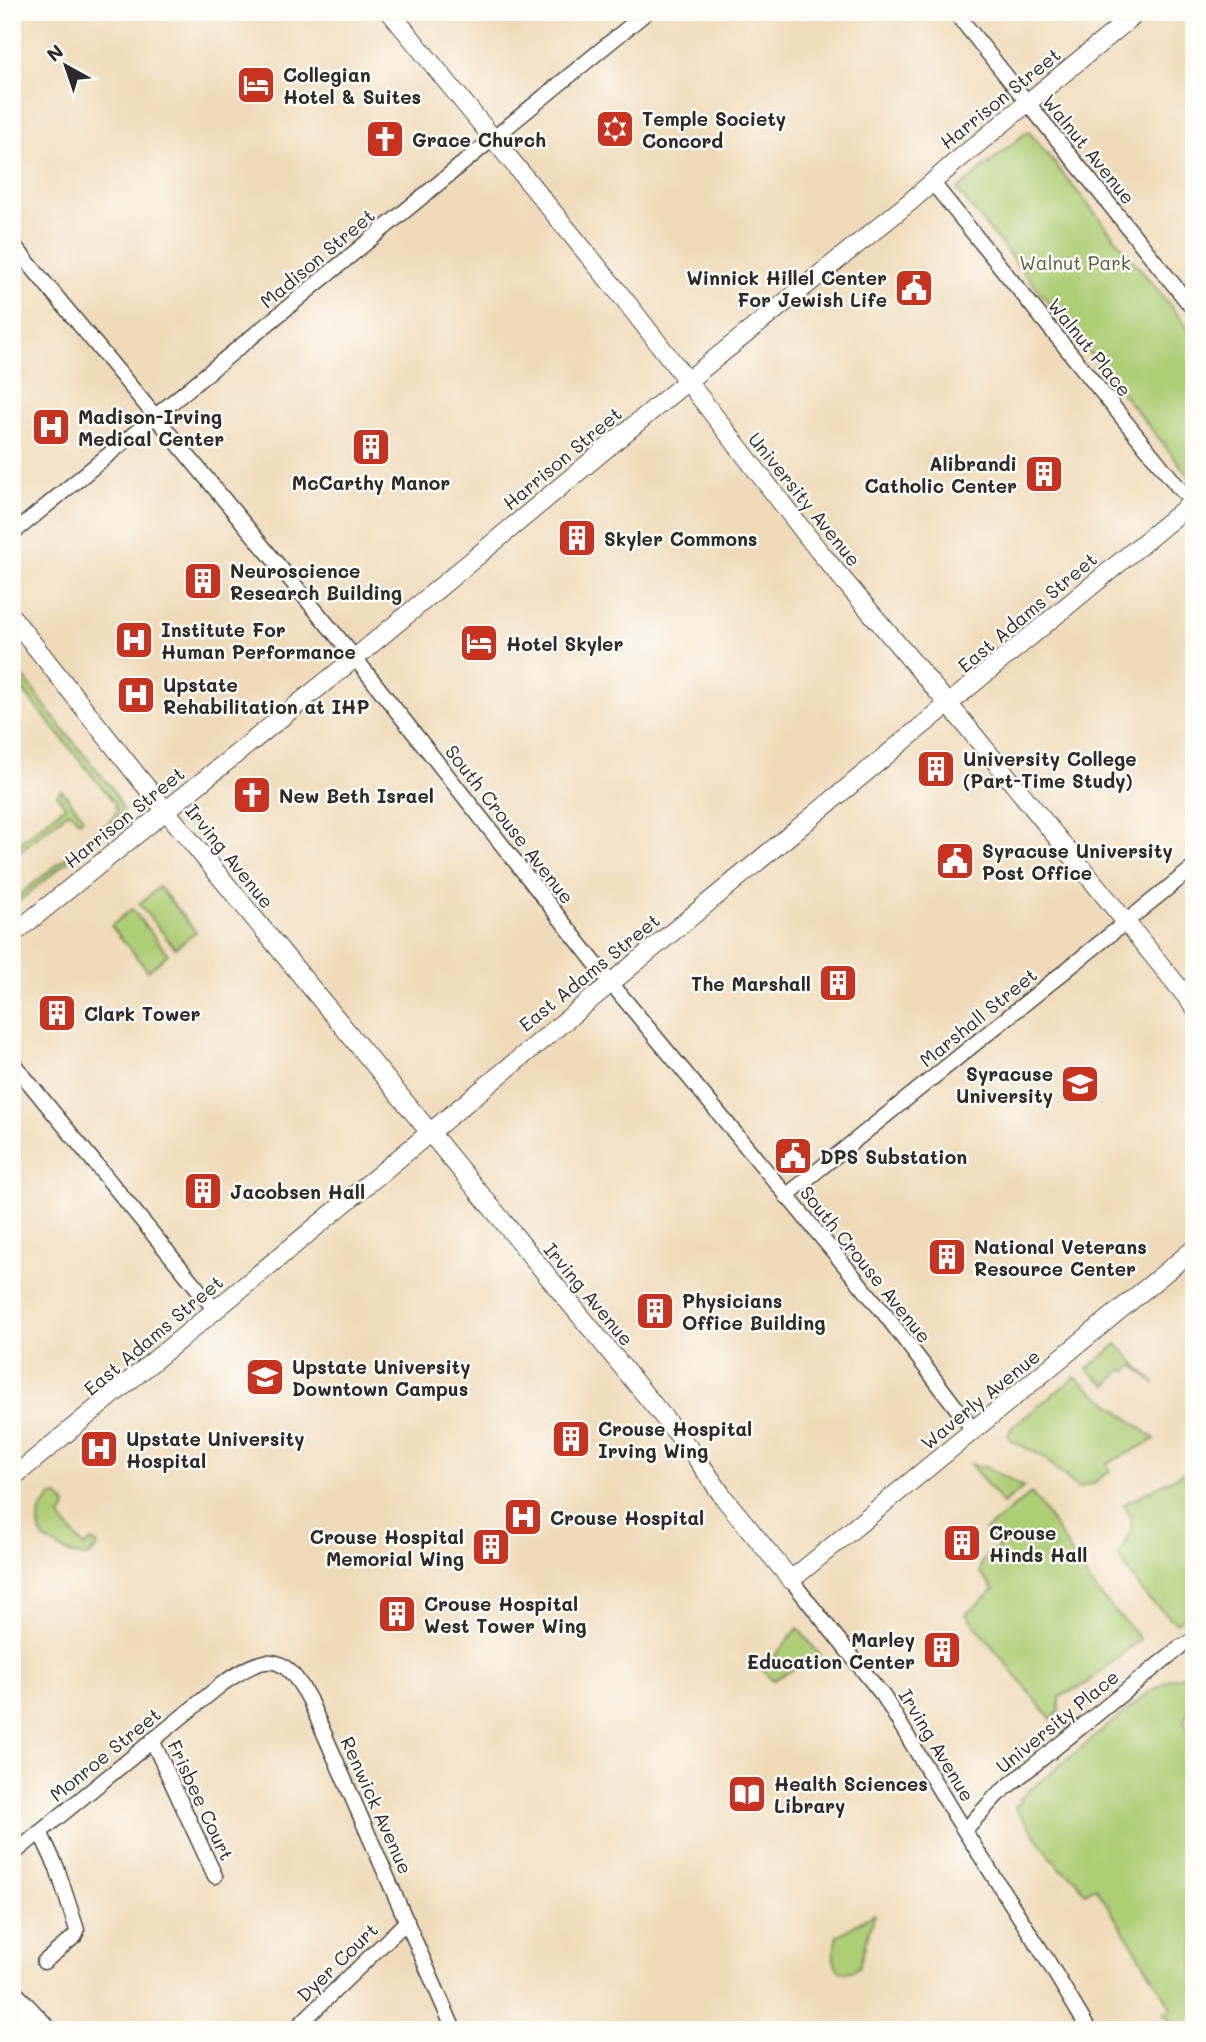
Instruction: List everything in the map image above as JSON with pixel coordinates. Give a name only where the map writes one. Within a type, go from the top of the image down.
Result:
[{"type":"highway","points":[[12,1996],[44,2030]]},
{"type":"street","name":"University Avenue","points":[[390,12],[624,299],[818,550],[948,704],[1194,1006]]},
{"type":"street","name":"Madison Street","points":[[12,534],[647,12]]},
{"type":"street","name":"Walnut Avenue","points":[[955,12],[1194,310]]},
{"type":"street","name":"Harrison Street","points":[[12,935],[355,658],[686,382],[1138,12]]},
{"type":"street","name":"Walnut Place","points":[[932,182],[1179,488],[1194,501]]},
{"type":"street","name":"South Crouse Avenue","points":[[12,243],[355,658],[610,982],[884,1313],[974,1431]]},
{"type":"street","name":"East Adams Street","points":[[14,1471],[216,1311],[428,1132],[1194,501]]},
{"type":"street","name":"Irving Avenue","points":[[12,617],[166,811],[693,1453],[724,1498],[884,1697],[1089,2030]]},
{"type":"street","name":"Marshall Street","points":[[786,1196],[1194,867]]},
{"type":"street","points":[[12,1062],[216,1311]]},
{"type":"street","name":"Waverly Avenue","points":[[791,1580],[1194,1249]]},
{"type":"street","points":[[1180,1647],[1194,1635]]},
{"type":"street","name":"University Place","points":[[965,1830],[997,1795],[1180,1647]]},
{"type":"street","name":"Renwick Avenue","points":[[222,1684],[246,1667],[273,1660],[285,1664],[298,1679],[370,1833],[454,2030]]},
{"type":"street","name":"Monroe Street","points":[[12,1856],[222,1684]]},
{"type":"street","name":"Frisbee Court","points":[[152,1740],[215,1876]]},
{"type":"street","points":[[40,1832],[57,1868],[77,1930],[75,1936],[44,1962]]},
{"type":"street","name":"Dyer Court","points":[[294,2030],[407,1922]]},
{"type":"green space","name":"Walnut Park","points":[[1028,131],[1194,335],[1194,482],[957,190]]},
{"type":"green space","points":[[12,661],[53,717],[111,787],[123,809],[121,815],[108,828],[12,907],[12,901],[101,829],[117,810],[114,802],[12,677]]},
{"type":"green space","points":[[61,790],[82,815],[82,820],[79,821],[69,811],[12,858],[12,849],[65,806],[57,795]]},
{"type":"green space","points":[[159,887],[196,932],[175,948],[139,904]]},
{"type":"green space","points":[[132,909],[168,954],[148,971],[111,926]]},
{"type":"green space","points":[[1117,1344],[1155,1384],[1134,1365],[1126,1372],[1122,1369],[1107,1386],[1087,1369]]},
{"type":"green space","points":[[1075,1377],[1155,1439],[1107,1464],[1110,1471],[1093,1483],[1078,1488],[1042,1456],[1012,1441],[1008,1436],[1012,1427]]},
{"type":"green space","points":[[970,1464],[988,1468],[1024,1487],[1003,1504]]},
{"type":"green space","points":[[1183,1473],[1194,1491],[1194,1609],[1177,1623],[1147,1598],[1118,1556],[1131,1531],[1130,1518],[1124,1504]]},
{"type":"green space","points":[[1031,1493],[1092,1585],[1140,1639],[1086,1684],[1059,1697],[1059,1712],[1051,1719],[966,1614],[994,1590],[980,1573],[981,1562],[999,1547],[985,1531]]},
{"type":"green space","points":[[52,1496],[58,1496],[66,1505],[65,1511],[59,1516],[84,1547],[92,1541],[98,1545],[90,1554],[81,1556],[70,1553],[49,1542],[41,1534],[40,1511]]},
{"type":"green space","points":[[798,1628],[820,1655],[772,1681],[763,1670]]},
{"type":"green space","points":[[1188,1675],[1194,1680],[1194,1701],[1184,1720],[1194,1752],[1194,2030],[1177,2030],[1164,2013],[1172,2008],[1096,1887],[1085,1893],[1076,1879],[1059,1868],[1015,1807],[1021,1802],[1019,1799],[1152,1690],[1170,1679]]},
{"type":"green space","points":[[874,1914],[859,1966],[853,1971],[841,1972],[834,1959],[837,1936]]},
{"type":"place","name":"Collegian Hotel & Suites","points":[[256,85]]},
{"type":"place","name":"Temple Society Concord","points":[[615,129]]},
{"type":"place","name":"Grace Church","points":[[385,139]]},
{"type":"place","name":"Winnick Hillel Center For Jewish Life","points":[[914,288]]},
{"type":"place","name":"Madison-Irving Medical Center","points":[[51,427]]},
{"type":"place","name":"McCarthy Manor","points":[[371,447]]},
{"type":"place","name":"Alibrandi Catholic Center","points":[[1044,474]]},
{"type":"place","name":"Skyler Commons","points":[[577,538]]},
{"type":"place","name":"Neuroscience Research Building","points":[[203,581]]},
{"type":"place","name":"Institute For Human Performance","points":[[134,640]]},
{"type":"place","name":"Hotel Skyler","points":[[479,643]]},
{"type":"place","name":"Upstate Rehabilitation at IHP","points":[[136,695]]},
{"type":"place","name":"University College (Part-Time Study)","points":[[936,769]]},
{"type":"place","name":"New Beth Israel","points":[[252,795]]},
{"type":"place","name":"Syracuse University Post Office","points":[[955,861]]},
{"type":"place","name":"The Marshall","points":[[838,983]]},
{"type":"place","name":"Clark Tower","points":[[57,1013]]},
{"type":"place","name":"Syracuse University","points":[[1080,1084]]},
{"type":"place","name":"DPS Substation","points":[[793,1156]]},
{"type":"place","name":"Jacobsen Hall","points":[[203,1191]]},
{"type":"place","name":"National Veterans Resource Center","points":[[947,1257]]},
{"type":"place","name":"Physicians Office Building","points":[[655,1311]]},
{"type":"place","name":"Upstate University Downtown Campus","points":[[265,1377]]},
{"type":"place","name":"Crouse Hospital Irving Wing","points":[[571,1439]]},
{"type":"place","name":"Upstate University Hospital","points":[[99,1449]]},
{"type":"place","name":"Crouse Hospital","points":[[523,1517]]},
{"type":"place","name":"Crouse Hinds Hall","points":[[962,1543]]},
{"type":"place","name":"Crouse Hospital Memorial Wing","points":[[491,1547]]},
{"type":"place","name":"Crouse Hospital West Tower Wing","points":[[397,1614]]},
{"type":"place","name":"Marley Education Center","points":[[942,1650]]},
{"type":"place","name":"Health Sciences Library","points":[[747,1794]]}]
